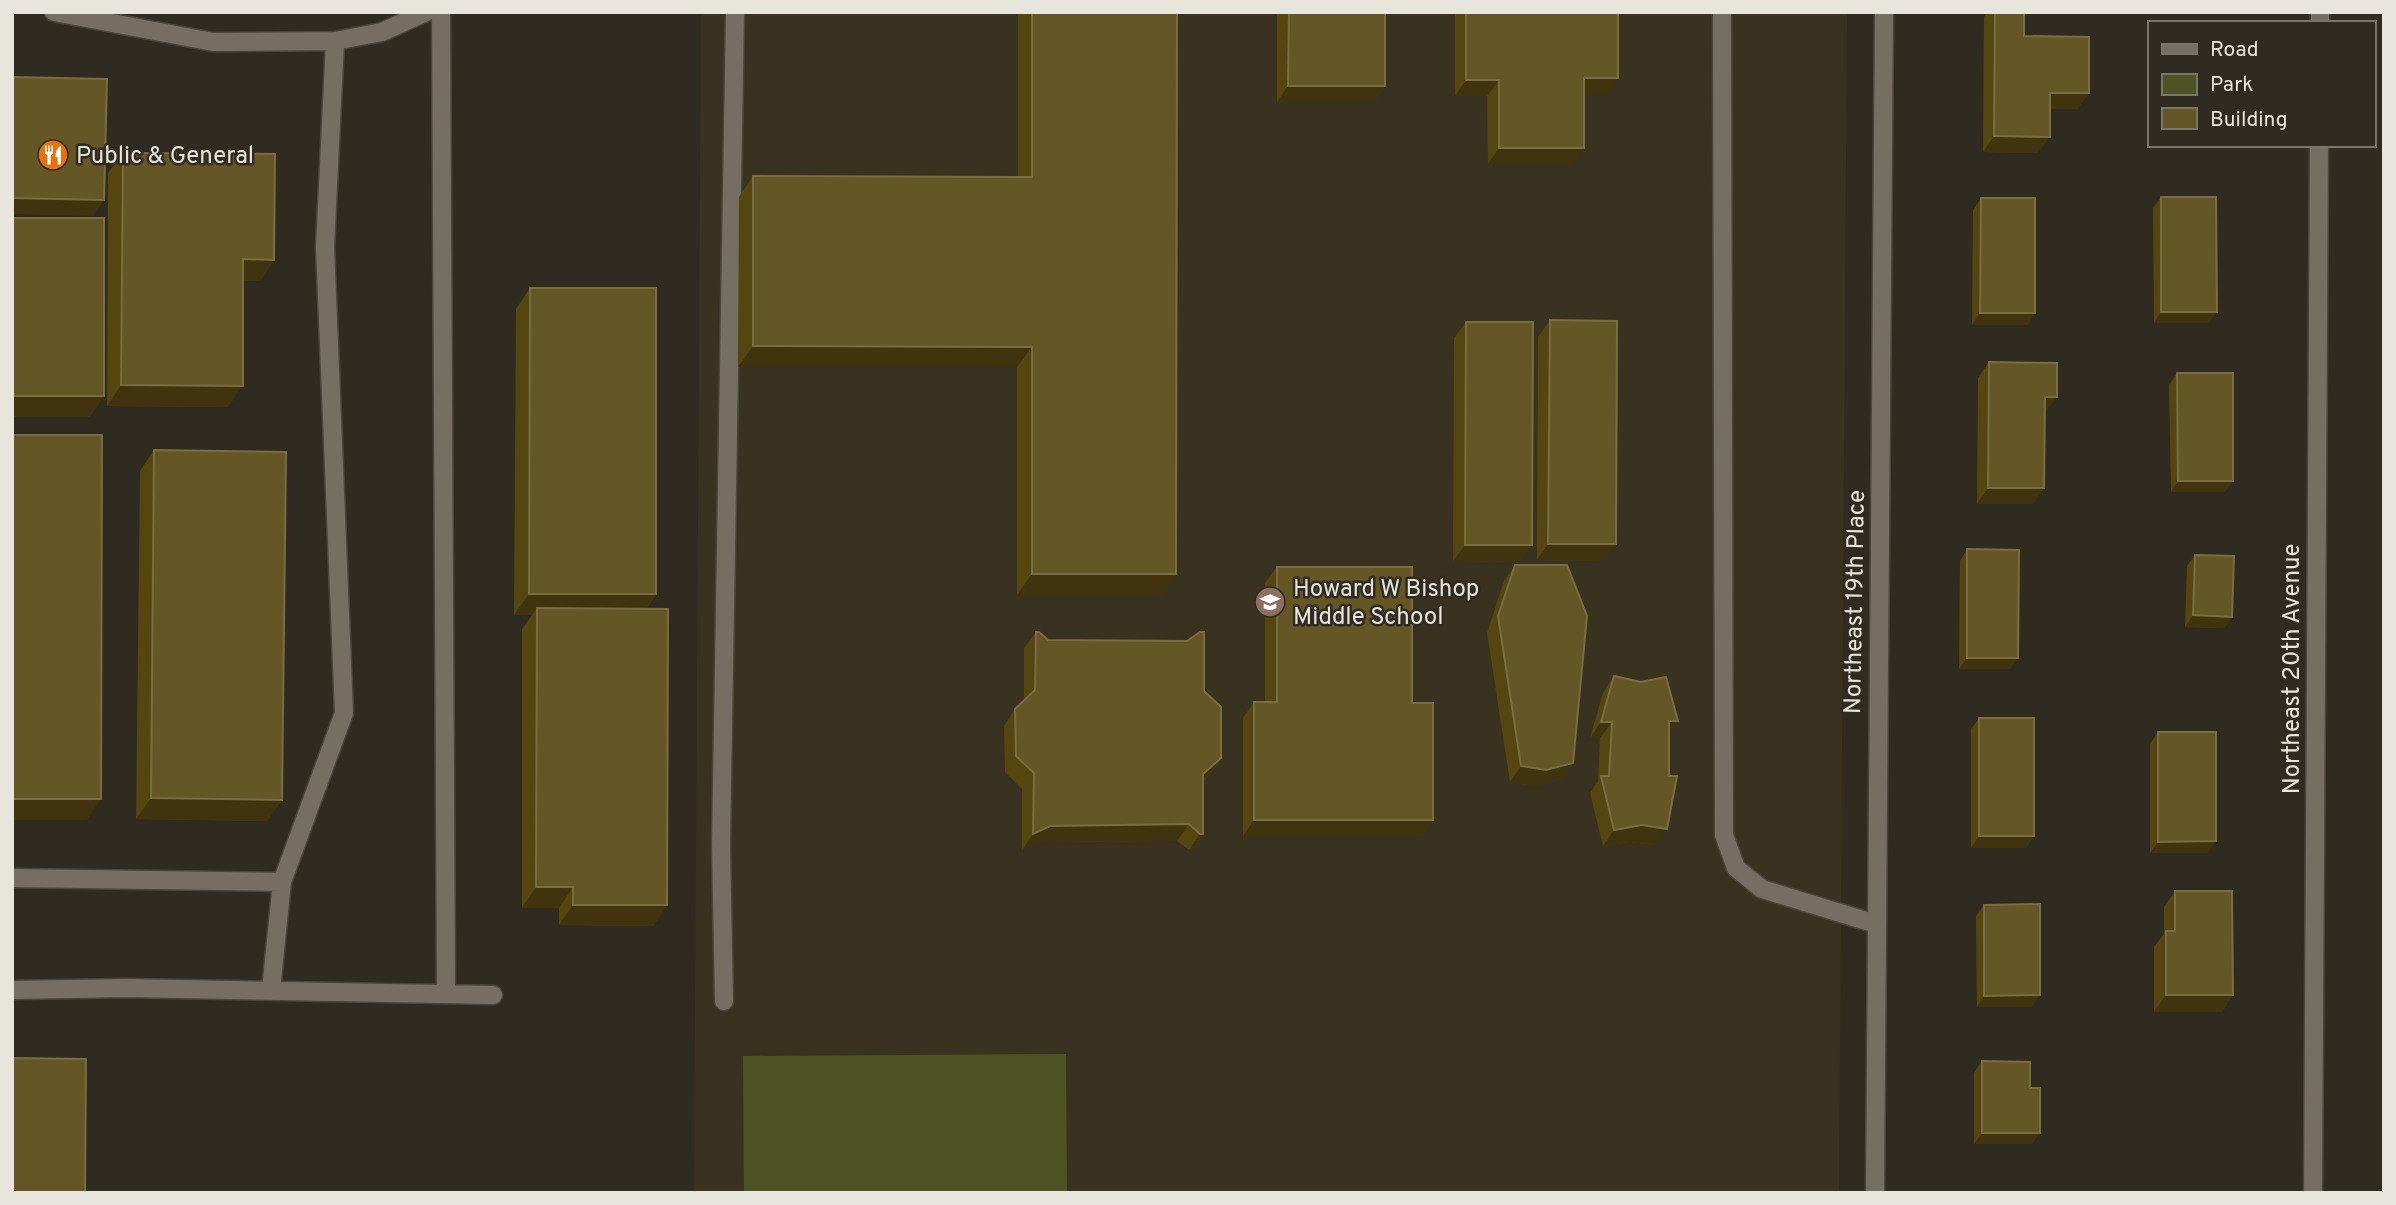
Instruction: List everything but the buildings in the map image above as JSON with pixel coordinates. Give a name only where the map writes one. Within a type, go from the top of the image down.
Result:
[{"type":"street","points":[[54,12],[213,42],[335,41],[382,32],[426,12]]},
{"type":"street","points":[[441,12],[446,993]]},
{"type":"street","points":[[724,1001],[721,845],[734,12]]},
{"type":"street","points":[[1722,12],[1724,835],[1736,868],[1762,889],[1876,923]]},
{"type":"street","name":"Northeast 19th Place","points":[[1875,1193],[1884,12]]},
{"type":"street","points":[[271,990],[282,882],[344,713],[325,247],[335,41]]},
{"type":"street","name":"Northeast 20th Avenue","points":[[2313,1193],[2319,147]]},
{"type":"street","points":[[12,878],[282,882]]},
{"type":"street","points":[[12,990],[127,988],[493,995]]},
{"type":"shaded area","name":"Howard W Bishop Middle School","points":[[701,12],[1847,12],[1839,1193],[694,1193]]},
{"type":"green space","points":[[1066,1054],[1067,1193],[744,1193],[743,1056]]},
{"type":"place","name":"Public & General","points":[[53,155]]},
{"type":"place","name":"Howard W Bishop Middle School","points":[[1270,602]]}]
